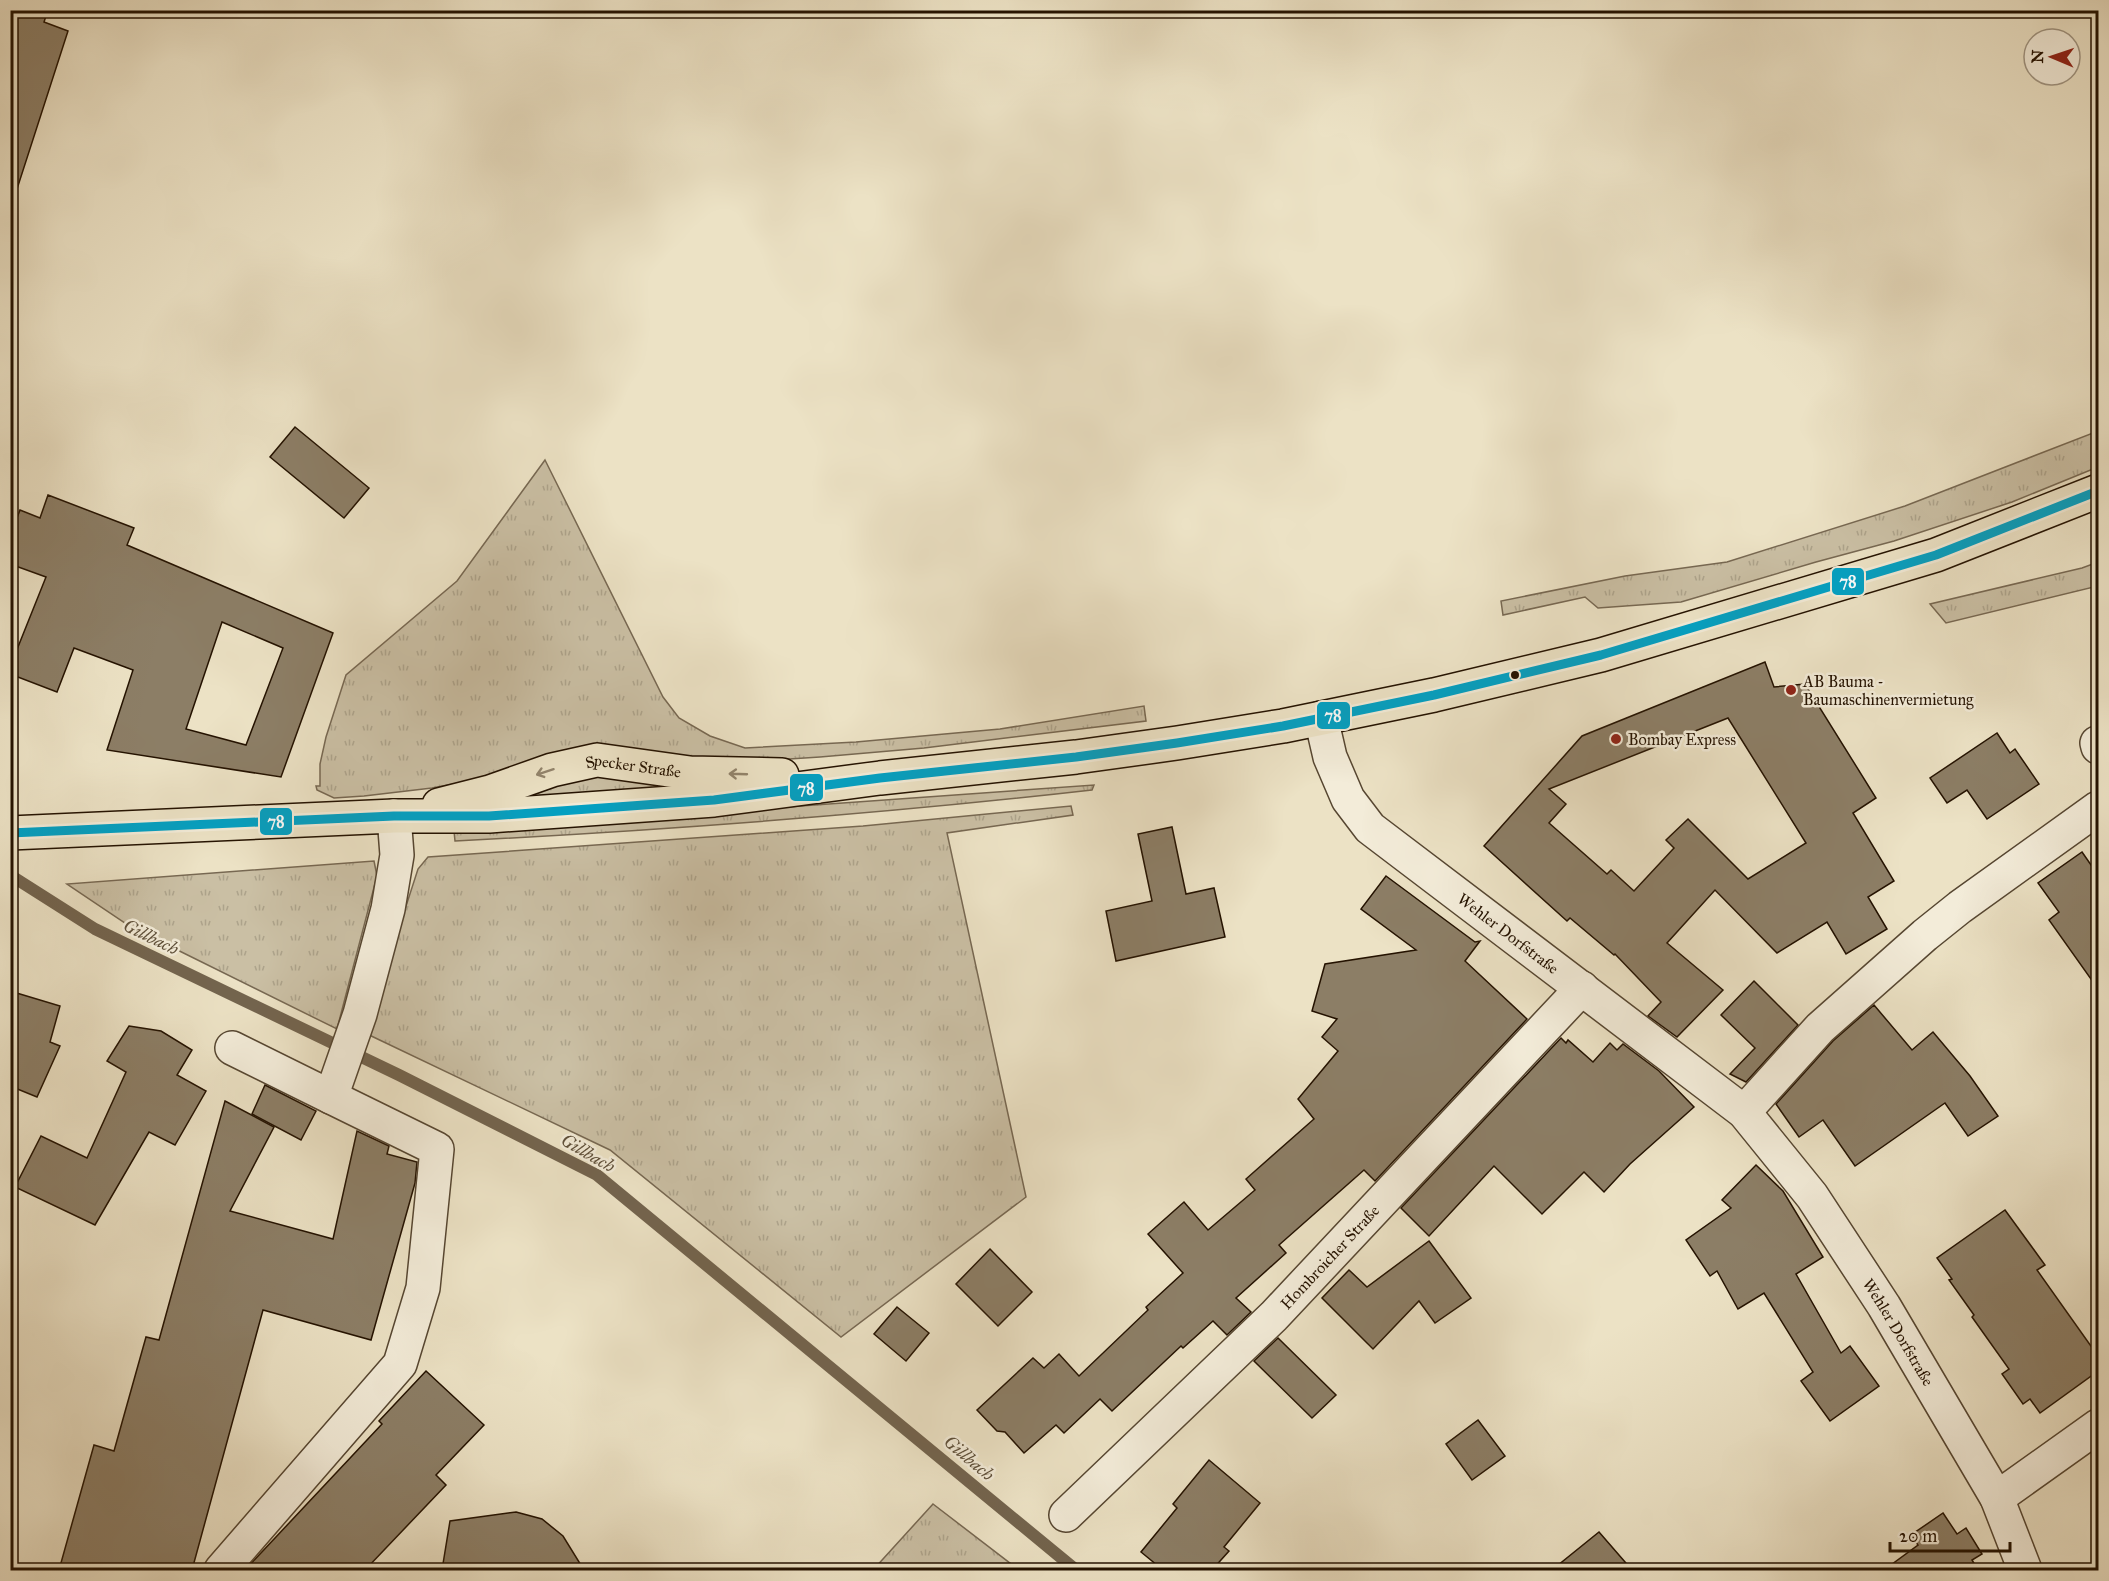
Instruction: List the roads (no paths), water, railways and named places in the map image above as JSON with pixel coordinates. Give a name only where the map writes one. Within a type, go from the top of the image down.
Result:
[{"type":"main road","name":"Specker Straße","points":[[10,833],[394,816],[489,816],[714,800],[1178,743],[1321,718],[1601,655],[1936,555],[2098,491]]},
{"type":"main road","name":"Specker Straße","points":[[394,816],[490,792],[552,770],[597,760],[690,772],[880,778]]},
{"type":"street","name":"Wehler Dorfstraße","points":[[1321,718],[1330,757],[1348,799],[1370,828],[1744,1112],[1812,1196],[1848,1249],[1997,1498],[2025,1570]]},
{"type":"street","points":[[1744,1112],[1820,1028],[1925,935],[1960,907],[2098,808]]},
{"type":"street","points":[[333,1090],[360,1014],[388,909],[397,855],[394,816]]},
{"type":"street","name":"Hombroicher Straße","points":[[1066,1515],[1274,1316],[1582,988]]},
{"type":"street","points":[[221,1570],[400,1364],[423,1287],[437,1149],[333,1090],[232,1048]]},
{"type":"street","points":[[1997,1498],[2098,1426]]},
{"type":"waterway","name":"Gillbach","points":[[10,875],[95,929],[399,1075],[597,1175],[1076,1570]]},
{"type":"place","name":"AB Bauma - Baumaschinenvermietung","points":[[1791,690]]},
{"type":"place","name":"Bombay Express","points":[[1616,739]]}]
